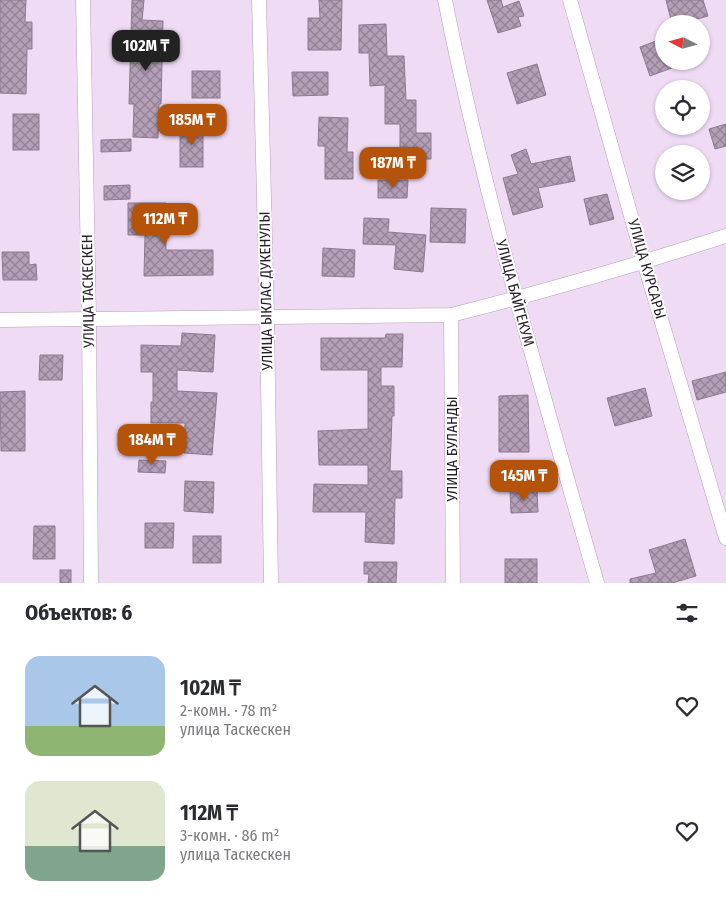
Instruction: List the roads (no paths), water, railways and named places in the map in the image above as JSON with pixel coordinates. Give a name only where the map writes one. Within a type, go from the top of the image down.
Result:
[{"type":"street","name":"УЛИЦА ТАСКЕСКЕН","points":[[83,0],[89,320],[91,583]]},
{"type":"street","name":"УЛИЦА ЫКЛАС ДУКЕНУЛЫ","points":[[259,0],[267,317],[270,583]]},
{"type":"street","name":"УЛИЦА БАЙГЕКУМ","points":[[446,0],[458,62],[516,299],[597,583]]},
{"type":"street","name":"УЛИЦА КУРСАРЫ","points":[[570,0],[644,262],[726,538]]},
{"type":"street","points":[[0,320],[451,315],[516,299],[726,236]]},
{"type":"street","name":"УЛИЦА БУЛАНДЫ","points":[[451,315],[452,583]]}]
